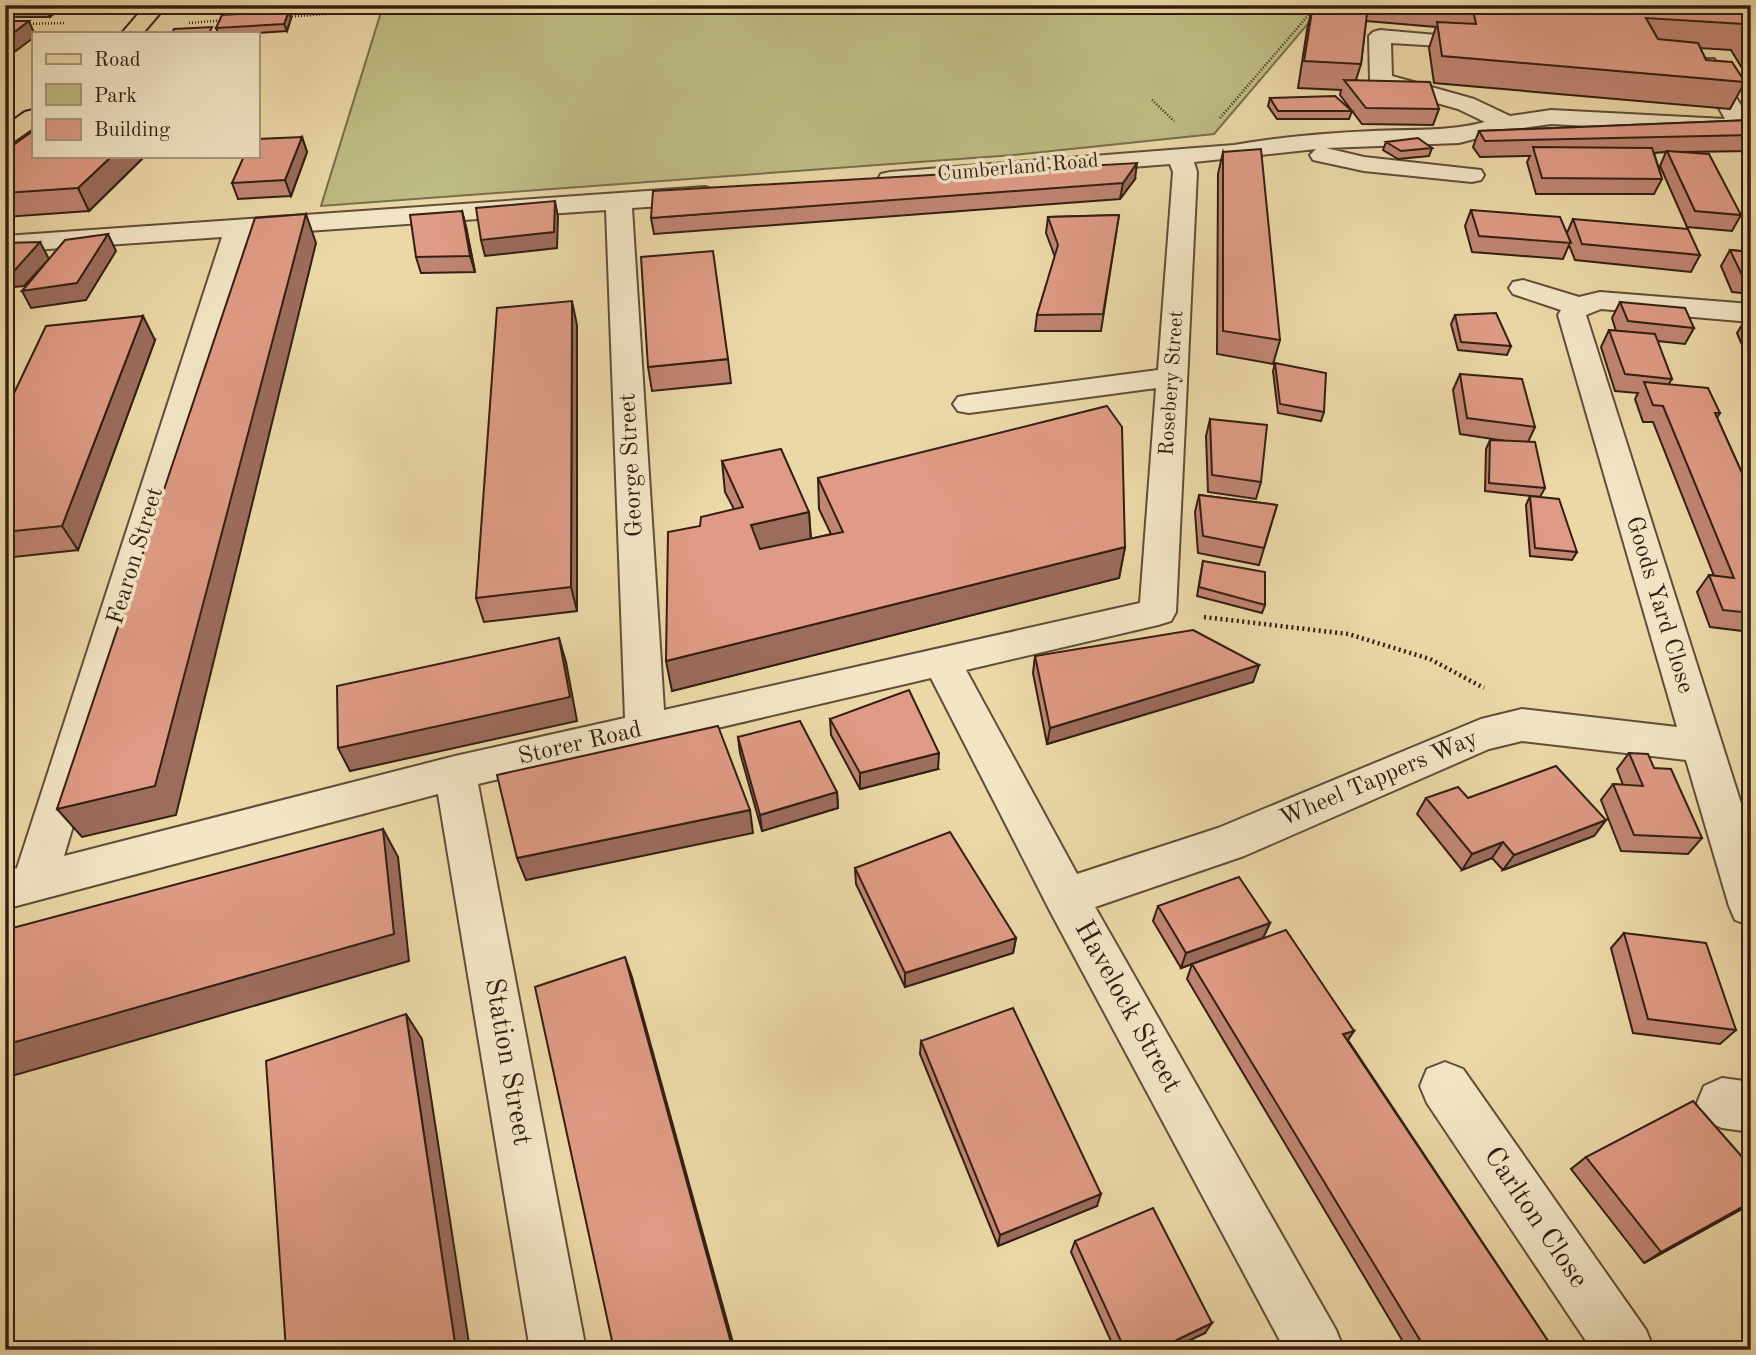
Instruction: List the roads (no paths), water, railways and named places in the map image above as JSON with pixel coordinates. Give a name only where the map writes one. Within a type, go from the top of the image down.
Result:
[{"type":"main road","points":[[136,30],[157,5]]},
{"type":"main road","points":[[5,136],[32,118]]},
{"type":"street","points":[[1441,40],[1380,36],[1381,80],[1466,104],[1507,123]]},
{"type":"street","name":"Cumberland Road","points":[[867,181],[1234,152],[1273,145],[1372,138],[1459,136],[1507,123],[1551,117],[1741,127],[1706,63]]},
{"type":"street","points":[[1273,145],[1364,164],[1472,175]]},
{"type":"street","name":"Rosebery Street","points":[[1158,612],[1185,172],[1195,154]]},
{"type":"street","points":[[5,244],[729,193]]},
{"type":"street","name":"George Street","points":[[619,202],[645,728]]},
{"type":"street","name":"Fearon Street","points":[[20,886],[238,229]]},
{"type":"street","points":[[1523,288],[1578,306],[1600,300],[1751,313]]},
{"type":"street","name":"Goods Yard Close","points":[[1578,306],[1572,315],[1573,324],[1751,906]]},
{"type":"street","points":[[970,404],[1173,377]]},
{"type":"street","name":"Storer Road","points":[[20,886],[645,728],[1158,612]]},
{"type":"street","name":"Havelock Street","points":[[942,662],[1066,897],[1316,1350]]},
{"type":"street","name":"Wheel Tappers Way","points":[[1066,897],[1229,843],[1481,735],[1522,725],[1702,746]]},
{"type":"street","name":"Station Street","points":[[455,774],[558,1350]]},
{"type":"street","name":"Carlton Close","points":[[1445,1086],[1626,1350]]}]
